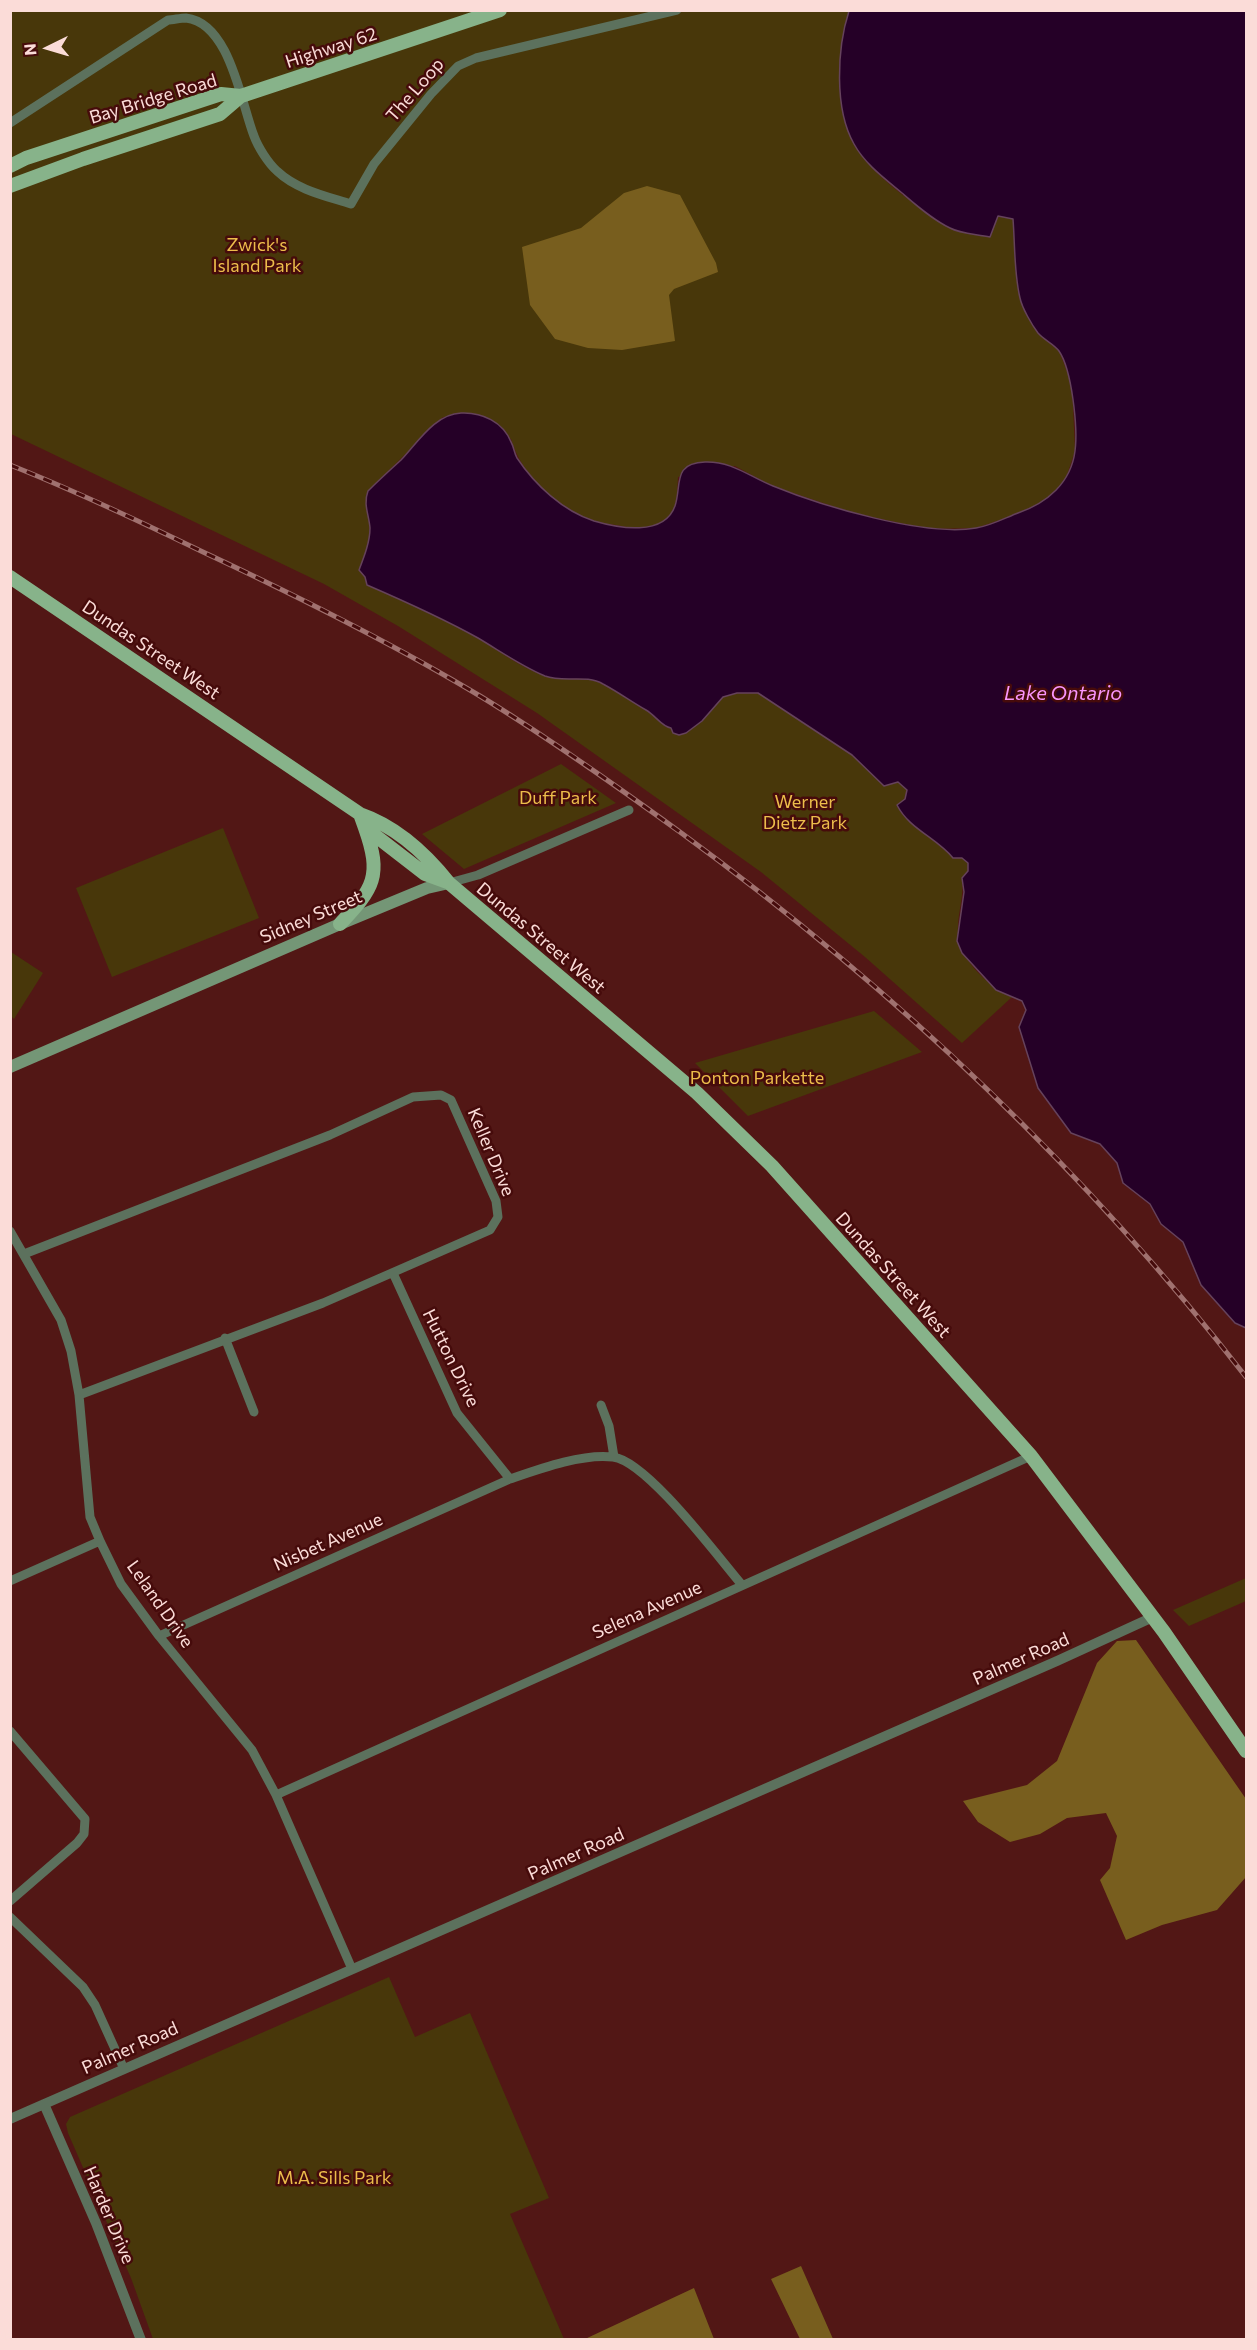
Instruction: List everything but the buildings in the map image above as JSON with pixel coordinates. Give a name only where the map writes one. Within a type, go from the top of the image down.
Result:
[{"type":"main road","name":"Highway 62","points":[[242,96],[500,10]]},
{"type":"main road","name":"Bay Bridge Road","points":[[10,166],[47,151],[221,94],[242,96]]},
{"type":"main road","name":"Bay Bridge Road","points":[[10,186],[220,114],[242,96]]},
{"type":"main road","name":"Dundas Street West","points":[[10,577],[362,821],[425,874],[449,883],[697,1093],[772,1166],[1031,1456],[1153,1617],[1246,1751]]},
{"type":"main road","points":[[340,924],[362,901],[372,884],[375,868],[362,821]]},
{"type":"main road","name":"Sidney Street","points":[[10,1067],[340,924],[427,888],[449,883]]},
{"type":"street","name":"The Loop","points":[[242,96],[255,138],[276,170],[298,186],[351,204],[374,164],[431,94],[458,66],[476,58],[677,10]]},
{"type":"street","points":[[10,123],[168,20],[188,14],[218,40],[230,58],[242,96]]},
{"type":"street","name":"Sidney Street","points":[[449,883],[478,876],[629,810]]},
{"type":"street","name":"Keller Drive","points":[[24,1254],[330,1135],[413,1096],[441,1095],[451,1100],[496,1201],[498,1217],[490,1230],[323,1304],[225,1338],[79,1395]]},
{"type":"street","name":"Leland Drive","points":[[10,1231],[61,1320],[71,1351],[79,1395],[90,1517],[100,1541],[121,1584],[159,1636],[252,1750],[276,1796],[352,1969]]},
{"type":"street","name":"Hutton Drive","points":[[393,1273],[457,1413],[510,1479]]},
{"type":"street","points":[[225,1338],[254,1412]]},
{"type":"street","points":[[601,1406],[609,1426],[614,1457]]},
{"type":"street","name":"Selena Avenue","points":[[276,1796],[1031,1456]]},
{"type":"street","points":[[510,1479],[542,1468],[578,1460],[614,1457],[641,1471],[668,1498],[742,1585]]},
{"type":"street","name":"Nisbet Avenue","points":[[159,1636],[510,1479]]},
{"type":"street","points":[[10,1581],[100,1541]]},
{"type":"street","name":"Palmer Road","points":[[10,2119],[1153,1617]]},
{"type":"street","points":[[10,1731],[85,1819],[84,1834],[77,1843],[10,1901]]},
{"type":"street","points":[[10,1917],[83,1987],[95,2005],[124,2069]]},
{"type":"street","name":"Harder Drive","points":[[44,2104],[96,2223],[141,2340]]},
{"type":"green space","name":"Zwick's Island Park","points":[[10,11],[849,11],[842,44],[841,96],[846,122],[855,144],[869,163],[885,180],[951,229],[998,216],[1013,219],[1020,299],[1038,333],[1059,351],[1072,384],[1075,451],[1065,481],[1038,507],[976,528],[928,529],[853,513],[772,486],[735,466],[678,477],[676,503],[669,517],[652,526],[627,527],[600,523],[581,516],[555,499],[532,478],[511,439],[443,417],[368,491],[366,505],[370,533],[359,570],[365,577],[367,585],[452,624],[530,670],[548,677],[596,681],[649,712],[679,735],[702,721],[723,697],[737,693],[758,693],[852,755],[868,769],[898,782],[907,790],[900,811],[905,817],[947,850],[953,858],[962,857],[968,863],[968,871],[962,878],[958,937],[974,968],[992,985],[1012,997],[962,1043],[865,957],[761,872],[537,713],[398,626],[324,584],[11,434]]},
{"type":"green space","name":"Duff Park","points":[[561,764],[616,803],[464,869],[422,834]]},
{"type":"green space","points":[[223,828],[259,918],[112,977],[76,888]]},
{"type":"green space","points":[[11,952],[43,973],[14,1019],[11,1016]]},
{"type":"green space","name":"Ponton Parkette","points":[[874,1011],[922,1052],[748,1116],[695,1063]]},
{"type":"green space","points":[[1246,1578],[1246,1601],[1189,1626],[1173,1610]]},
{"type":"green space","name":"M.A. Sills Park","points":[[389,1977],[415,2037],[470,2013],[549,2198],[510,2214],[564,2339],[153,2339],[131,2278],[68,2133],[66,2124],[70,2117]]},
{"type":"shaded area","points":[[647,186],[680,195],[716,263],[718,272],[674,289],[669,295],[675,341],[622,350],[588,348],[555,339],[530,305],[522,247],[581,228],[624,193]]},
{"type":"shaded area","points":[[1136,1640],[1246,1799],[1246,1877],[1217,1910],[1162,1925],[1126,1940],[1100,1880],[1110,1868],[1117,1836],[1106,1813],[1067,1818],[1040,1834],[1010,1842],[978,1822],[963,1801],[1027,1785],[1057,1761],[1097,1663],[1117,1641]]},
{"type":"shaded area","points":[[801,2266],[833,2339],[800,2339],[771,2279]]},
{"type":"shaded area","points":[[694,2288],[714,2339],[585,2339]]},
{"type":"water","name":"Lake Ontario","points":[[849,11],[1246,11],[1246,1328],[1235,1323],[1201,1285],[1183,1242],[1161,1224],[1150,1204],[1123,1183],[1117,1163],[1100,1144],[1071,1133],[1038,1088],[1019,1027],[1026,1010],[1022,1001],[996,990],[962,953],[957,941],[964,892],[962,878],[968,871],[968,863],[962,858],[953,858],[902,813],[897,805],[905,799],[907,790],[898,782],[884,786],[852,755],[758,693],[737,693],[723,697],[702,721],[686,733],[679,735],[673,733],[671,728],[649,712],[603,684],[589,680],[552,678],[536,672],[451,624],[367,585],[365,577],[359,570],[370,533],[366,505],[368,491],[435,424],[443,418],[461,413],[484,416],[503,429],[524,468],[541,487],[571,511],[594,521],[627,528],[651,526],[669,516],[675,506],[680,476],[683,471],[687,466],[705,462],[724,464],[773,486],[874,518],[902,524],[955,530],[987,526],[1039,504],[1056,490],[1068,473],[1075,451],[1076,428],[1071,385],[1059,351],[1038,333],[1021,302],[1016,269],[1013,219],[998,216],[990,237],[954,230],[937,221],[919,207],[864,158],[848,130],[840,96],[840,60]]},
{"type":"railway","points":[[10,465],[59,485],[238,569],[343,620],[412,657],[531,728],[680,832],[836,954],[911,1018],[983,1085],[1119,1225],[1246,1377]]},
{"type":"park label","name":"Werner Dietz Park","points":[[805,812]]}]
